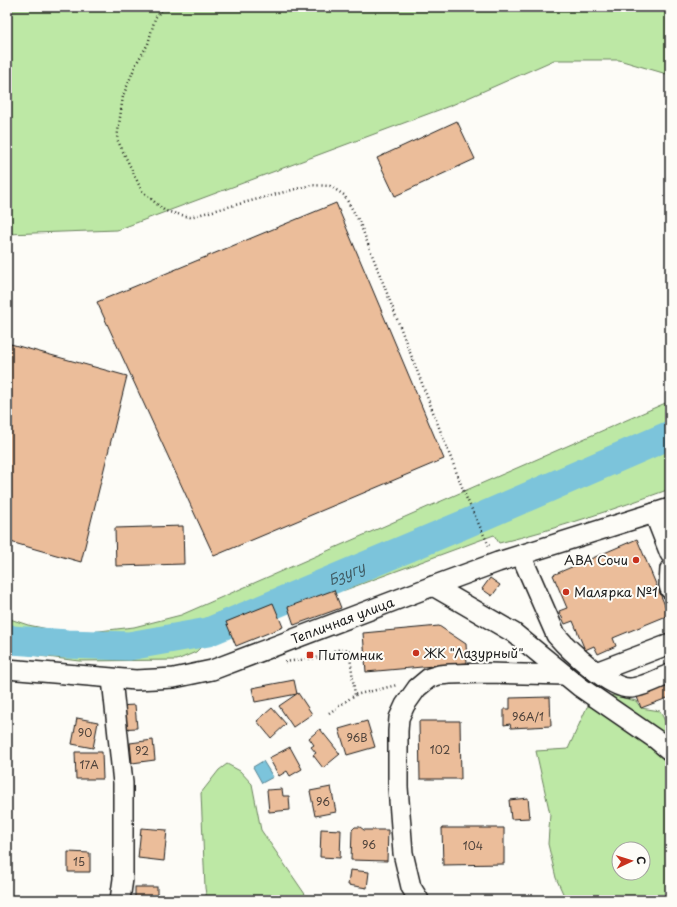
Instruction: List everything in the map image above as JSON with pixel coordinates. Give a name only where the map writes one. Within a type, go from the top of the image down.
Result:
[{"type":"street","points":[[662,510],[670,554]]},
{"type":"street","name":"Тепличная улица","points":[[7,669],[136,680],[174,678],[212,670],[498,562],[662,510]]},
{"type":"street","points":[[521,555],[556,635],[565,646],[596,672],[620,687],[628,689],[636,688],[670,674]]},
{"type":"street","points":[[670,569],[670,589]]},
{"type":"street","points":[[433,586],[514,633],[580,687],[657,740],[670,752]]},
{"type":"street","points":[[596,672],[670,644]]},
{"type":"street","points":[[419,900],[411,887],[403,853],[399,795],[398,731],[399,718],[405,705],[417,688],[429,678],[439,676],[450,674],[488,673],[565,675]]},
{"type":"street","points":[[112,678],[122,783],[123,879],[120,900]]},
{"type":"path","points":[[164,7],[155,18],[148,44],[136,64],[123,96],[117,139],[142,191],[165,211],[190,217],[310,185],[330,186],[344,195],[359,221],[466,497],[481,529]]},
{"type":"path","points":[[335,650],[349,649],[355,695]]},
{"type":"path","points":[[329,713],[355,695],[399,685]]},
{"type":"green space","points":[[7,7],[670,7],[670,75],[619,60],[554,60],[452,105],[117,230],[7,234]]},
{"type":"green space","points":[[670,401],[670,489],[585,518],[499,543],[494,535],[345,590],[284,598],[215,633],[196,652],[177,660],[79,661],[7,652],[7,618],[28,625],[73,634],[134,627],[181,615]]},
{"type":"green space","points":[[611,695],[636,701],[641,708],[660,711],[670,731],[670,900],[566,900],[556,878],[548,844],[550,814],[536,751],[568,749],[587,707]]},
{"type":"green space","points":[[227,764],[240,771],[252,784],[261,830],[309,900],[207,900],[205,888],[201,793],[219,770]]},
{"type":"water","points":[[263,761],[273,777],[262,783],[253,767]]},
{"type":"building","points":[[457,121],[475,159],[395,196],[377,158]]},
{"type":"building","points":[[336,203],[444,459],[214,556],[97,302]]},
{"type":"building","points":[[7,343],[127,376],[81,562],[7,541]]},
{"type":"building","points":[[183,526],[184,564],[116,566],[115,528]]},
{"type":"building","points":[[637,539],[669,615],[613,638],[616,646],[598,654],[594,646],[585,650],[573,621],[565,624],[559,611],[567,608],[553,575]]},
{"type":"building","points":[[490,578],[500,585],[492,596],[482,589]]},
{"type":"building","points":[[334,590],[341,608],[294,625],[288,607]]},
{"type":"building","points":[[273,603],[283,627],[236,646],[226,622]]},
{"type":"building","name":"ЖК \"Лазурный\"","points":[[439,626],[466,644],[467,663],[366,672],[363,633]]},
{"type":"building","points":[[670,676],[670,697],[641,708],[635,691]]},
{"type":"building","points":[[294,680],[297,694],[255,702],[252,688]]},
{"type":"building","points":[[298,693],[312,714],[293,727],[279,706]]},
{"type":"building","points":[[550,697],[551,726],[511,728],[510,724],[504,725],[504,709],[510,709],[510,698]]},
{"type":"building","points":[[135,705],[137,728],[118,729],[117,706]]},
{"type":"building","points":[[272,708],[286,724],[271,738],[257,721]]},
{"type":"building","points":[[77,718],[98,722],[93,748],[72,744]]},
{"type":"building","points":[[367,721],[375,747],[347,755],[339,729]]},
{"type":"building","points":[[419,721],[460,721],[461,779],[420,779]]},
{"type":"building","points":[[320,729],[340,754],[323,768],[313,755],[316,753],[311,747],[314,745],[309,738]]},
{"type":"building","points":[[153,740],[155,760],[132,763],[130,743]]},
{"type":"building","points":[[290,747],[302,769],[290,776],[287,771],[279,776],[269,758]]},
{"type":"building","points":[[75,752],[102,752],[103,779],[76,779]]},
{"type":"building","points":[[331,787],[336,812],[315,816],[310,791]]},
{"type":"building","points":[[282,789],[283,796],[289,796],[290,810],[269,812],[267,790]]},
{"type":"building","points":[[528,798],[530,818],[511,819],[509,800]]},
{"type":"building","points":[[355,827],[360,827],[364,830],[388,830],[387,861],[351,860],[352,830]]},
{"type":"building","points":[[141,828],[167,830],[164,861],[138,858]]},
{"type":"building","points":[[442,828],[504,828],[504,864],[443,865]]},
{"type":"building","points":[[321,829],[341,830],[340,858],[320,857]]},
{"type":"building","points":[[68,852],[90,853],[90,872],[68,872]]},
{"type":"building","points":[[350,870],[369,872],[367,888],[348,885]]},
{"type":"building","points":[[135,887],[157,887],[157,900],[135,900]]},
{"type":"waterway","name":"Бзугу","points":[[7,638],[12,640],[67,644],[129,646],[208,632],[465,524],[670,435]]},
{"type":"place","name":"АВА Сочи","points":[[636,560]]},
{"type":"place","name":"Малярка №1","points":[[566,592]]},
{"type":"place","name":"ЖК \"Лазурный\"","points":[[416,653]]},
{"type":"place","name":"Питомник","points":[[310,655]]}]
